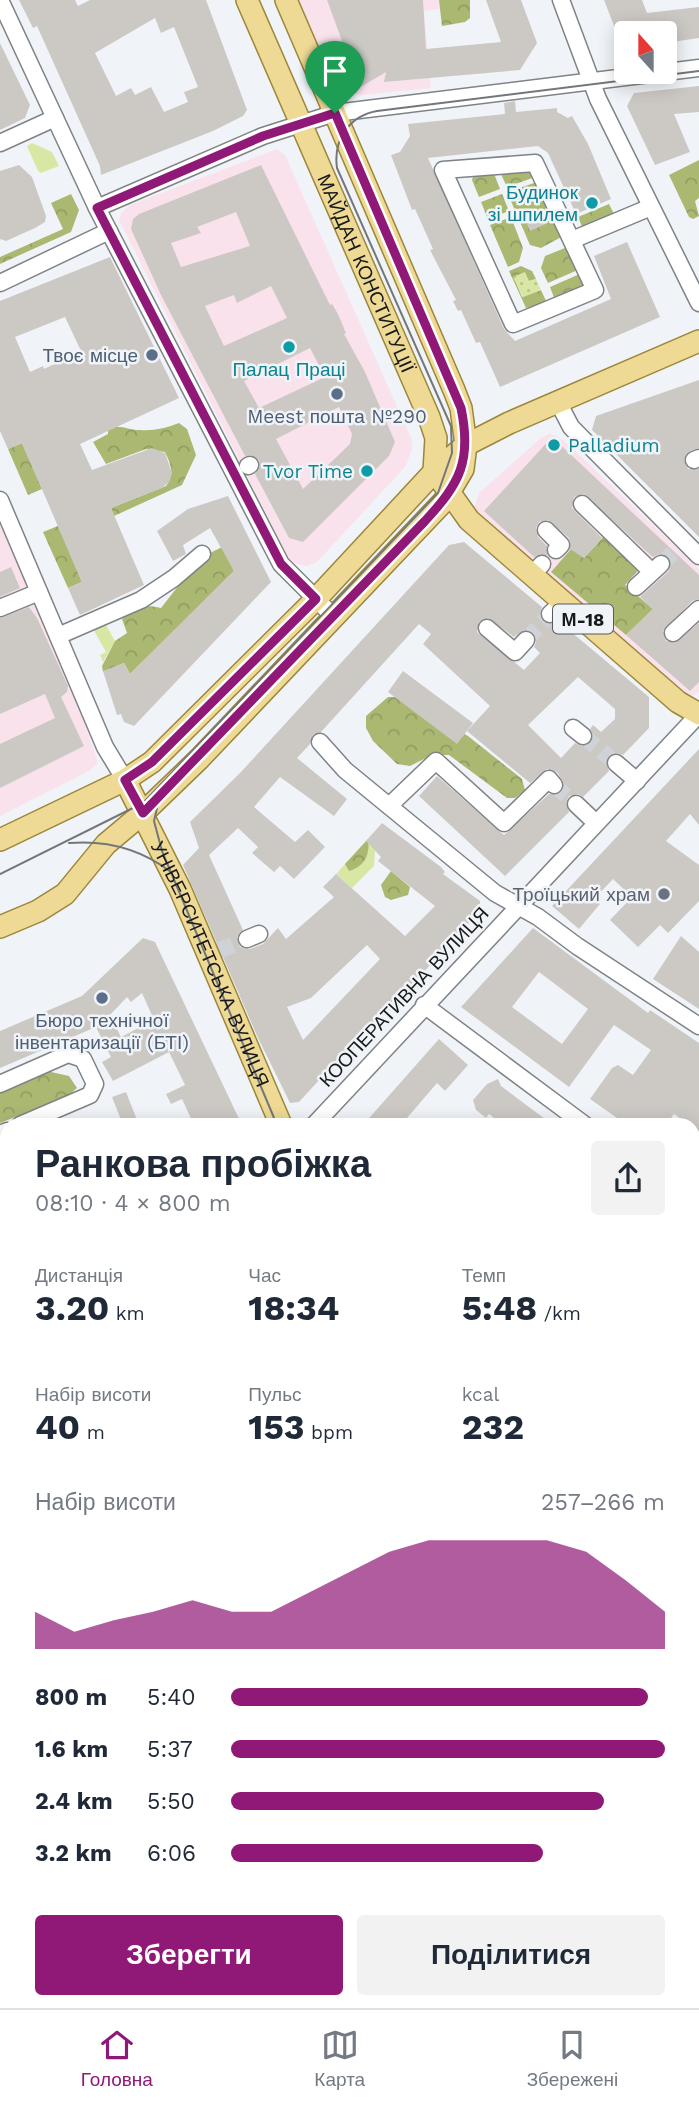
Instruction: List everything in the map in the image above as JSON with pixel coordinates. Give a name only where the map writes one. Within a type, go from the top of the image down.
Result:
[{"type":"main road","name":"МАЙДАН КОНСТИТУЦІЇ","points":[[247,0],[431,422],[436,438],[434,472]]},
{"type":"main road","name":"МАЙДАН КОНСТИТУЦІЇ","points":[[286,0],[454,390],[461,408],[466,445]]},
{"type":"main road","points":[[0,840],[125,780],[152,762],[316,599],[434,472],[466,445],[509,423],[699,341]]},
{"type":"main road","points":[[0,927],[38,911],[65,894],[106,844],[143,813],[335,618],[450,493],[463,470],[466,445]]},
{"type":"main road","points":[[434,472],[450,493]]},
{"type":"main road","name":"М-18","points":[[450,493],[469,520],[537,570],[556,608],[678,702],[699,714]]},
{"type":"main road","name":"УНІВЕРСИТЕТСЬКА ВУЛИЦЯ","points":[[125,780],[213,953],[278,1118]]},
{"type":"street","points":[[0,0],[97,208],[281,564],[335,618]]},
{"type":"street","points":[[561,0],[591,80],[699,303]]},
{"type":"street","points":[[97,208],[257,139],[335,113],[699,68]]},
{"type":"street","points":[[0,143],[55,118]]},
{"type":"street","points":[[535,163],[572,240],[595,290],[513,324],[443,170],[535,163]]},
{"type":"street","points":[[572,240],[651,207]]},
{"type":"street","points":[[0,283],[109,231]]},
{"type":"street","points":[[558,402],[571,427],[680,547],[699,556]]},
{"type":"street","name":"УНІВЕРСИТЕТСЬКА ВУЛИЦЯ","points":[[0,500],[105,747],[125,780]]},
{"type":"street","points":[[582,504],[657,568],[636,587]]},
{"type":"street","points":[[545,530],[561,545],[556,550]]},
{"type":"street","points":[[58,636],[141,600],[202,554]]},
{"type":"street","points":[[0,608],[39,592]]},
{"type":"street","points":[[673,633],[699,609]]},
{"type":"street","points":[[487,628],[514,652],[526,640]]},
{"type":"street","name":"КООПЕРАТИВНА ВУЛИЦЯ","points":[[320,1118],[699,714]]},
{"type":"street","points":[[320,742],[345,770],[495,893],[699,1026]]},
{"type":"street","points":[[389,806],[436,761],[504,823],[549,779],[554,785]]},
{"type":"street","points":[[615,763],[637,781]]},
{"type":"street","points":[[576,804],[596,823]]},
{"type":"street","points":[[424,1005],[576,1118]]},
{"type":"street","points":[[0,1084],[68,1055],[83,1059],[95,1084],[90,1095],[36,1118]]},
{"type":"shaded area","points":[[299,0],[439,0],[440,9],[424,11],[431,88],[362,95],[343,91],[334,82]]},
{"type":"shaded area","points":[[277,149],[285,155],[412,440],[412,450],[405,467],[317,562],[307,566],[294,563],[287,555],[119,220],[121,213],[130,205]]},
{"type":"shaded area","points":[[549,434],[557,436],[569,445],[699,569],[699,692],[695,695],[687,696],[474,508],[479,493],[542,437]]},
{"type":"shaded area","points":[[0,524],[74,692],[98,763],[89,771],[0,816]]},
{"type":"green space","points":[[439,0],[470,0],[470,18],[465,22],[442,26]]},
{"type":"green space","points":[[32,143],[52,152],[59,166],[41,173],[38,171],[27,146]]},
{"type":"green space","points":[[699,160],[699,198],[695,201],[699,216],[693,219],[689,217],[669,175]]},
{"type":"green space","points":[[530,169],[535,177],[507,187],[499,170]]},
{"type":"green space","points":[[493,171],[500,189],[479,197],[472,180],[474,173]]},
{"type":"green space","points":[[537,182],[565,235],[541,248],[530,245],[507,192]]},
{"type":"green space","points":[[71,194],[79,210],[71,232],[0,264],[0,257],[63,229],[51,203]]},
{"type":"green space","points":[[502,194],[509,211],[488,219],[481,202]]},
{"type":"green space","points":[[609,204],[615,216],[583,229],[578,217]]},
{"type":"green space","points":[[511,217],[523,248],[519,262],[508,267],[490,225]]},
{"type":"green space","points":[[565,248],[568,253],[572,252],[580,269],[548,283],[541,268],[545,256]]},
{"type":"green space","points":[[521,266],[532,271],[536,279],[529,281],[514,277],[522,297],[541,290],[547,303],[526,308],[509,271]]},
{"type":"green space","points":[[525,272],[529,281],[536,279],[541,290],[523,297],[513,277]]},
{"type":"green space","points":[[582,273],[583,286],[555,300],[550,287]]},
{"type":"green space","points":[[179,423],[187,429],[196,455],[182,485],[114,516],[111,508],[166,486],[171,474],[170,465],[165,452],[146,449],[106,464],[93,442],[108,434],[108,428],[150,430]]},
{"type":"green space","points":[[22,443],[42,489],[28,495],[8,449]]},
{"type":"green space","points":[[58,526],[82,582],[68,588],[43,532]]},
{"type":"green space","points":[[606,534],[640,568],[625,585],[653,609],[626,635],[551,572],[572,548],[584,558]]},
{"type":"green space","points":[[222,547],[234,571],[130,674],[124,663],[103,672],[102,666],[115,641],[127,633],[122,619],[140,608],[161,608],[200,558]]},
{"type":"green space","points":[[106,625],[115,641],[103,662],[100,655],[106,652],[93,629]]},
{"type":"green space","points":[[388,697],[399,697],[468,736],[522,779],[525,790],[515,798],[507,798],[449,755],[432,755],[410,766],[397,764],[373,741],[366,728],[366,716]]},
{"type":"green space","points":[[368,839],[375,851],[374,866],[352,888],[336,874]]},
{"type":"green space","points":[[368,839],[366,858],[359,866],[349,871],[345,864]]},
{"type":"green space","points":[[391,871],[410,887],[408,895],[391,900],[385,897],[381,885]]},
{"type":"green space","points":[[42,1070],[69,1076],[77,1088],[68,1096],[13,1118],[0,1118],[0,1089]]},
{"type":"building","points":[[19,0],[75,0],[78,6],[90,0],[206,0],[247,110],[243,116],[213,131],[101,175],[100,166],[37,26],[33,28]],"holes":[[[155,18],[161,33],[174,27],[198,87],[184,92],[188,102],[164,112],[151,87],[135,95],[131,88],[116,96],[95,53]]]},
{"type":"building","points":[[327,0],[423,0],[426,49],[501,42],[486,0],[521,0],[537,43],[520,70],[384,82],[386,72],[354,91],[356,79]]},
{"type":"building","points":[[604,0],[642,0],[647,13],[699,7],[699,38],[677,41],[677,21],[614,21],[614,26]]},
{"type":"building","points":[[0,43],[30,105],[25,118],[0,130]]},
{"type":"building","points":[[699,86],[699,112],[674,114],[690,152],[655,165],[627,106],[634,93]]},
{"type":"building","points":[[515,101],[516,112],[557,108],[557,112],[568,118],[572,116],[588,144],[611,199],[576,214],[548,153],[538,146],[428,158],[504,329],[515,341],[611,299],[594,256],[627,242],[660,317],[500,387],[480,342],[476,343],[461,310],[458,311],[453,301],[456,300],[430,250],[433,249],[415,209],[412,210],[391,155],[400,152],[410,136],[408,124],[505,114],[504,103]]},
{"type":"building","points":[[19,165],[32,177],[46,216],[45,222],[6,241],[0,239],[0,171]]},
{"type":"building","points":[[261,165],[330,305],[332,304],[338,314],[346,333],[344,334],[365,372],[395,442],[389,456],[303,542],[289,538],[255,474],[260,466],[259,460],[251,455],[245,456],[161,295],[131,229],[133,219],[139,214]],"holes":[[[236,212],[250,246],[181,267],[171,243],[201,233],[197,227]],[[271,286],[287,318],[224,346],[205,306],[234,295],[237,303]],[[310,348],[325,377],[259,408],[244,381]],[[339,407],[352,434],[350,444],[303,489],[276,439]]]},
{"type":"building","points":[[542,211],[548,223],[530,231],[525,219]]},
{"type":"building","points":[[110,257],[179,398],[80,444],[92,470],[152,448],[165,453],[172,473],[169,482],[162,488],[111,508],[144,585],[80,615],[68,588],[82,582],[22,443],[8,449],[0,431],[0,301]],"holes":[[[65,317],[81,351],[44,369],[43,366],[30,372],[15,337]]]},
{"type":"building","points":[[699,380],[699,448],[690,451],[684,459],[688,469],[699,469],[699,537],[592,430],[596,416]]},
{"type":"building","points":[[552,437],[699,575],[699,599],[692,601],[663,631],[666,641],[675,643],[699,623],[699,682],[690,691],[626,635],[653,609],[640,597],[669,571],[671,562],[668,556],[659,554],[653,557],[584,494],[574,497],[572,508],[602,538],[584,558],[570,549],[569,538],[548,520],[539,522],[536,528],[538,537],[547,546],[547,555],[534,557],[484,511]]},
{"type":"building","points":[[228,496],[271,582],[134,726],[124,722],[121,714],[117,715],[103,671],[124,663],[130,674],[234,571],[210,528],[183,545],[186,554],[173,561],[157,531],[188,509]]},
{"type":"building","points":[[464,542],[542,607],[540,616],[543,622],[552,624],[558,621],[649,697],[649,728],[623,755],[617,753],[609,756],[606,762],[609,771],[583,797],[578,794],[569,796],[566,802],[569,812],[505,876],[419,796],[437,776],[504,835],[549,794],[561,793],[564,783],[557,772],[547,769],[530,783],[467,731],[490,706],[423,644],[431,634],[419,624],[321,732],[313,735],[310,744],[297,758],[347,799],[334,816],[280,777],[254,807],[295,842],[308,830],[325,847],[294,879],[280,866],[274,872],[252,853],[258,847],[238,828],[209,855],[243,930],[237,937],[240,947],[250,949],[263,944],[278,928],[286,939],[334,897],[323,887],[336,874],[405,936],[435,906],[378,861],[381,857],[366,841],[382,823],[441,867],[445,872],[443,874],[480,901],[480,911],[352,1050],[342,1055],[299,1102],[290,1103],[258,1038],[183,865],[199,848],[190,822],[241,772],[449,545]],"holes":[[[488,618],[514,637],[524,630],[534,633],[534,647],[540,653],[524,670],[477,632],[479,622]],[[578,677],[615,709],[615,719],[601,732],[593,725],[590,729],[593,737],[591,743],[582,746],[575,743],[561,758],[528,725]],[[367,945],[380,959],[303,1040],[287,1007],[311,998]]]},
{"type":"building","points":[[11,567],[20,588],[0,597],[0,572]]},
{"type":"building","points":[[29,607],[37,618],[68,686],[67,692],[61,697],[84,746],[0,788],[0,744],[55,718],[45,694],[0,714],[0,618]]},
{"type":"building","points":[[403,671],[473,723],[457,744],[388,692]]},
{"type":"building","points":[[699,749],[699,825],[690,814],[666,841],[699,865],[699,901],[668,933],[660,925],[638,947],[610,920],[632,897],[613,879],[594,899],[600,904],[579,929],[552,906]]},
{"type":"building","points":[[533,928],[648,1013],[650,1010],[699,1043],[699,1118],[680,1118],[674,1114],[671,1118],[617,1118],[590,1099],[612,1068],[618,1065],[633,1075],[651,1050],[614,1025],[569,1087],[461,1007]],"holes":[[[539,972],[588,1009],[562,1044],[512,1007]]]},
{"type":"building","points":[[681,936],[699,952],[699,1009],[653,979]]},
{"type":"building","points":[[143,938],[155,942],[239,1118],[191,1118],[182,1099],[171,1104],[166,1094],[185,1085],[169,1052],[113,1081],[102,1062],[111,1057],[96,1027],[0,1068],[0,1031],[82,996]],"holes":[[[142,993],[154,1020],[121,1037],[110,1015],[127,997],[131,1002]]]},
{"type":"building","points":[[439,1039],[468,1065],[445,1091],[437,1083],[407,1118],[369,1118]]},
{"type":"building","points":[[498,1079],[501,1086],[544,1118],[494,1118],[489,1114],[486,1118],[476,1110],[473,1100],[487,1084]]},
{"type":"building","points":[[126,1092],[136,1118],[120,1118],[112,1097]]},
{"type":"tunnel","points":[[661,564],[675,551]]},
{"type":"tunnel","points":[[526,640],[550,614]]},
{"type":"tunnel","points":[[583,736],[616,763]]},
{"type":"tunnel","points":[[554,785],[576,804]]},
{"type":"tunnel","points":[[218,951],[247,939]]},
{"type":"tram line","points":[[0,874],[143,803],[438,493],[452,453],[451,426],[337,168],[338,148],[351,124],[358,118],[377,111],[699,71]]},
{"type":"tram line","points":[[162,787],[154,821],[162,851],[274,1118]]},
{"type":"tram line","points":[[69,843],[96,843],[123,848],[148,857],[171,872]]},
{"type":"place","name":"Будинок зі шпилем","points":[[592,203]]},
{"type":"place","name":"Палац Праці","points":[[289,347]]},
{"type":"place","name":"Твоє місце","points":[[152,355]]},
{"type":"place","name":"Meest пошта №290","points":[[337,394]]},
{"type":"place","name":"Palladium","points":[[554,445]]},
{"type":"place","name":"Tvor Time","points":[[367,471]]},
{"type":"place","name":"Троїцький храм","points":[[664,894]]},
{"type":"place","name":"Бюро технічної інвентаризації (БТІ)","points":[[102,998]]},
{"type":"route","points":[[335,113],[461,408],[466,445],[463,470],[444,501],[335,618],[143,813],[125,780],[152,762],[316,599],[286,572],[281,564],[97,208],[263,136],[335,113]]}]
